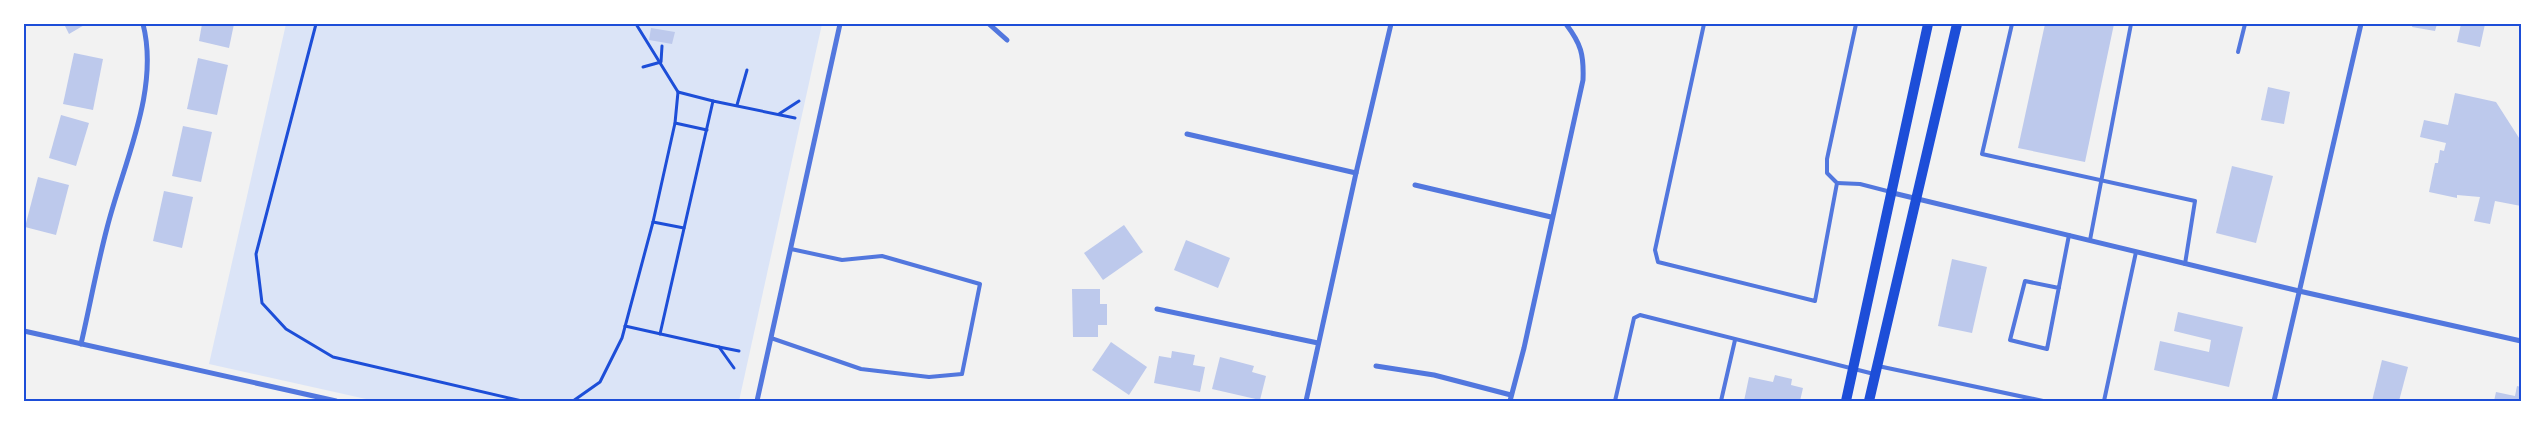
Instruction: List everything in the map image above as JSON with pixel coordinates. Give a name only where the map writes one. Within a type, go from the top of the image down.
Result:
[{"type":"main road","points":[[1846,401],[1893,193],[1928,24]]},
{"type":"main road","points":[[1869,401],[1957,24]]},
{"type":"street","points":[[81,344],[107,228],[142,104],[148,74],[143,24]]},
{"type":"street","points":[[757,401],[840,24]]},
{"type":"street","points":[[990,24],[1006,40]]},
{"type":"street","points":[[1306,401],[1356,173],[1392,24]]},
{"type":"street","points":[[1510,401],[1524,348],[1551,217],[1583,80],[1584,59],[1578,40],[1566,24]]},
{"type":"street","points":[[2274,401],[2361,24]]},
{"type":"street","points":[[1187,134],[1356,173]]},
{"type":"street","points":[[1414,185],[1551,217]]},
{"type":"street","points":[[1893,193],[2299,291],[2521,341]]},
{"type":"street","points":[[1157,309],[1318,343]]},
{"type":"street","points":[[24,331],[336,401]]},
{"type":"street","points":[[1376,366],[1434,375],[1511,395]]},
{"type":"lane","points":[[1704,24],[1655,250],[1658,262],[1815,301],[1837,183]]},
{"type":"lane","points":[[1856,24],[1827,159],[1827,174],[1837,183],[1860,184],[1893,193]]},
{"type":"lane","points":[[2012,24],[1982,154],[2195,201],[2185,264]]},
{"type":"lane","points":[[2090,240],[2130,24]]},
{"type":"lane","points":[[2238,52],[2245,24]]},
{"type":"lane","points":[[2059,288],[2025,281],[2010,340],[2047,349],[2059,288],[2069,235]]},
{"type":"lane","points":[[771,338],[862,369],[929,377],[962,374],[980,284],[882,256],[842,260],[791,249]]},
{"type":"lane","points":[[2104,401],[2136,252]]},
{"type":"lane","points":[[1616,401],[1634,318],[1640,315],[1853,370],[1877,370],[2043,401]]},
{"type":"lane","points":[[1721,401],[1735,340]]},
{"type":"lane","points":[[2014,395],[2018,401]]},
{"type":"path","points":[[316,24],[256,254],[262,303],[286,329],[333,357],[522,401]]},
{"type":"path","points":[[574,401],[600,382],[625,326],[653,222],[675,124],[678,92],[636,24]]},
{"type":"path","points":[[661,62],[662,46]]},
{"type":"path","points":[[643,67],[661,62]]},
{"type":"path","points":[[737,105],[747,70]]},
{"type":"path","points":[[678,92],[795,118]]},
{"type":"path","points":[[660,334],[713,100]]},
{"type":"path","points":[[779,114],[799,101]]},
{"type":"path","points":[[675,124],[707,130]]},
{"type":"path","points":[[653,222],[684,228]]},
{"type":"path","points":[[625,326],[738,351]]},
{"type":"path","points":[[719,347],[734,368]]},
{"type":"shaded area","points":[[286,24],[822,24],[739,401],[375,401],[209,364]]},
{"type":"building","points":[[64,24],[86,24],[69,34]]},
{"type":"building","points":[[202,24],[234,24],[229,48],[199,41]]},
{"type":"building","points":[[2045,24],[2114,24],[2085,162],[2018,148]]},
{"type":"building","points":[[2413,24],[2437,24],[2435,31],[2412,27]]},
{"type":"building","points":[[2461,24],[2485,24],[2480,47],[2457,42]]},
{"type":"building","points":[[651,28],[675,32],[672,44],[649,40]]},
{"type":"building","points":[[74,53],[103,59],[93,110],[63,104]]},
{"type":"building","points":[[198,58],[228,65],[217,115],[187,109]]},
{"type":"building","points":[[2268,87],[2290,92],[2284,124],[2261,120]]},
{"type":"building","points":[[2455,93],[2496,102],[2521,141],[2521,206],[2495,201],[2490,224],[2474,221],[2480,197],[2457,195],[2457,198],[2429,192],[2435,163],[2438,163],[2440,150],[2444,151],[2446,143],[2420,137],[2424,120],[2448,125]]},
{"type":"building","points":[[61,115],[89,123],[76,166],[49,158]]},
{"type":"building","points":[[183,126],[212,132],[201,182],[172,176]]},
{"type":"building","points":[[2232,166],[2273,176],[2256,243],[2216,233]]},
{"type":"building","points":[[38,177],[69,185],[56,235],[25,227]]},
{"type":"building","points":[[164,191],[193,197],[182,248],[153,241]]},
{"type":"building","points":[[1124,225],[1143,252],[1103,280],[1084,253]]},
{"type":"building","points":[[1186,240],[1230,258],[1218,288],[1174,270]]},
{"type":"building","points":[[1952,259],[1987,267],[1972,333],[1938,326]]},
{"type":"building","points":[[1072,289],[1100,289],[1100,304],[1107,304],[1107,325],[1098,325],[1098,337],[1073,337]]},
{"type":"building","points":[[2178,312],[2243,327],[2229,387],[2154,370],[2160,341],[2209,352],[2211,340],[2174,331]]},
{"type":"building","points":[[1111,342],[1147,367],[1129,395],[1092,370]]},
{"type":"building","points":[[1172,351],[1195,355],[1193,365],[1205,367],[1200,392],[1154,383],[1159,356],[1171,358]]},
{"type":"building","points":[[1220,357],[1254,366],[1252,372],[1266,376],[1260,400],[1212,389]]},
{"type":"building","points":[[2382,360],[2408,367],[2399,401],[2372,401]]},
{"type":"building","points":[[1775,375],[1792,379],[1791,385],[1803,388],[1800,401],[1744,401],[1749,377],[1773,382]]},
{"type":"building","points":[[2517,386],[2521,387],[2521,401],[2494,401],[2496,392],[2515,396]]}]
